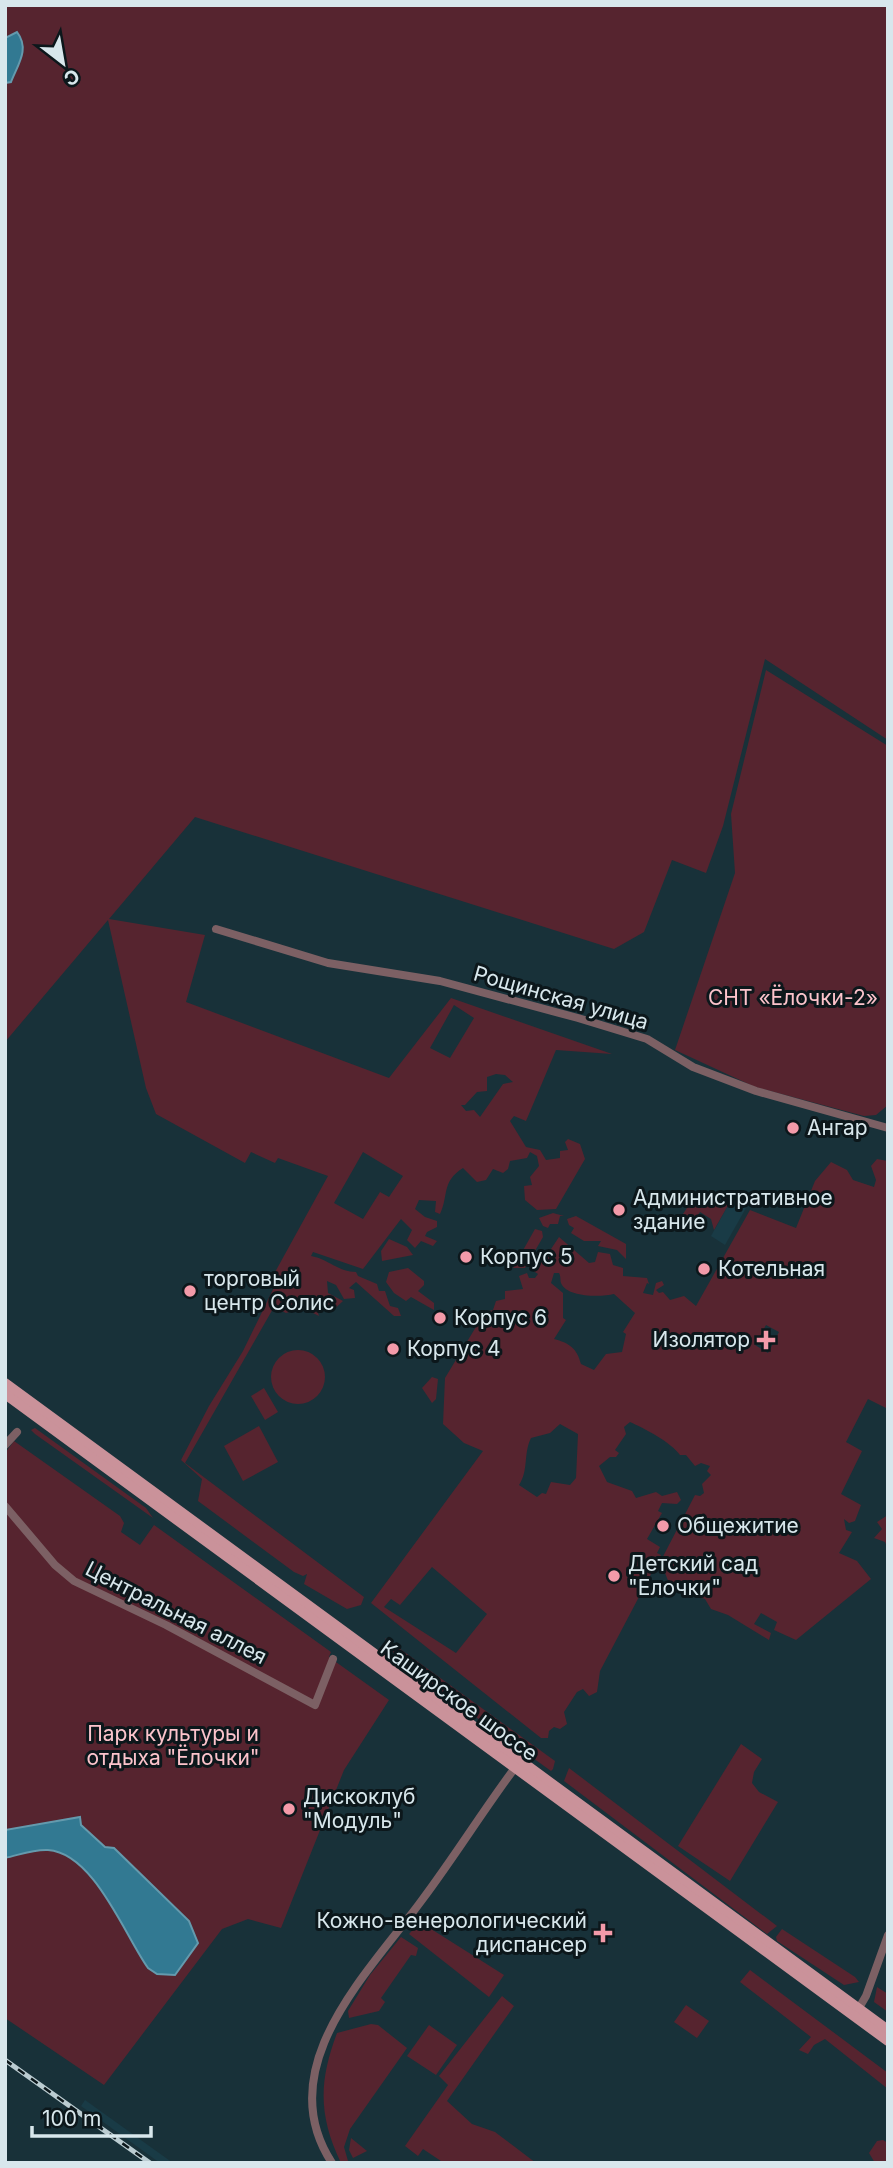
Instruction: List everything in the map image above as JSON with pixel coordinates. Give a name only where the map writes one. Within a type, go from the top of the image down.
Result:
[{"type":"main road","name":"Каширское шоссе","points":[[5,1383],[857,2013],[888,2041]]},
{"type":"main road","name":"Каширское шоссе","points":[[5,1394],[518,1763]]},
{"type":"main road","name":"Каширское шоссе","points":[[857,2013],[888,2030]]},
{"type":"street","name":"Рощинская улица","points":[[216,929],[328,963],[440,981],[578,1018],[647,1039],[693,1067],[756,1091],[888,1128]]},
{"type":"street","points":[[5,1445],[17,1432]]},
{"type":"street","name":"Центральная аллея","points":[[5,1506],[55,1565],[74,1581],[166,1625],[315,1705],[333,1659]]},
{"type":"street","points":[[332,2163],[321,2142],[314,2106],[317,2066],[327,2037],[359,1979],[418,1907],[518,1763]]},
{"type":"street","points":[[857,2013],[888,1935]]},
{"type":"shaded area","name":"Котельная","points":[[731,1200],[746,1208],[725,1245],[711,1236]]},
{"type":"shaded area","points":[[85,2100],[173,2163],[160,2163],[81,2106]]},
{"type":"green space","points":[[5,5],[888,5],[888,740],[765,659],[723,826],[706,873],[672,860],[644,932],[614,949],[195,817],[109,919],[205,935],[186,1002],[389,1078],[451,998],[612,1054],[556,1050],[526,1121],[514,1116],[510,1121],[526,1147],[540,1150],[546,1160],[560,1158],[560,1151],[568,1150],[565,1142],[568,1139],[580,1144],[585,1159],[556,1209],[537,1210],[525,1200],[524,1186],[532,1185],[530,1177],[539,1166],[537,1156],[530,1152],[527,1158],[510,1161],[508,1169],[503,1173],[493,1169],[486,1180],[477,1182],[463,1168],[448,1184],[440,1214],[435,1212],[436,1201],[419,1200],[415,1209],[425,1217],[437,1221],[437,1227],[425,1236],[437,1241],[433,1246],[421,1241],[415,1248],[407,1240],[412,1230],[401,1219],[363,1269],[313,1252],[311,1256],[344,1270],[356,1272],[358,1276],[377,1284],[379,1291],[385,1291],[390,1306],[398,1308],[401,1316],[394,1316],[356,1282],[349,1288],[354,1290],[355,1298],[344,1299],[336,1285],[327,1281],[328,1293],[343,1301],[331,1312],[319,1305],[316,1307],[319,1316],[303,1308],[286,1313],[274,1307],[185,1463],[364,1597],[361,1605],[347,1609],[304,1584],[307,1574],[303,1576],[294,1572],[198,1501],[202,1479],[181,1460],[209,1406],[243,1351],[279,1277],[274,1274],[328,1176],[278,1158],[275,1163],[251,1152],[245,1163],[156,1114],[146,1088],[108,920],[5,1042]],"holes":[[[454,1005],[474,1018],[450,1058],[430,1048]],[[505,1075],[513,1082],[503,1084],[480,1117],[474,1110],[466,1111],[461,1105],[465,1105],[477,1092],[487,1091],[487,1077]],[[363,1152],[403,1176],[389,1197],[380,1192],[363,1219],[334,1203]]]},
{"type":"green space","name":"СНТ «Ёлочки-2»","points":[[766,670],[888,746],[888,1105],[876,1115],[864,1116],[755,1087],[675,1050],[735,873],[731,814]]},
{"type":"green space","points":[[877,1159],[888,1161],[888,1409],[868,1399],[846,1442],[862,1451],[841,1494],[861,1505],[855,1521],[849,1523],[844,1519],[846,1530],[852,1532],[839,1553],[857,1561],[871,1579],[796,1640],[774,1630],[777,1622],[761,1613],[754,1624],[771,1633],[769,1640],[728,1615],[711,1609],[705,1599],[671,1588],[665,1573],[657,1568],[695,1495],[704,1493],[702,1484],[711,1475],[707,1471],[710,1466],[701,1463],[695,1466],[686,1455],[680,1455],[664,1441],[630,1422],[624,1427],[626,1434],[615,1450],[619,1453],[599,1466],[607,1482],[632,1491],[636,1498],[656,1492],[662,1496],[677,1492],[681,1500],[677,1504],[662,1503],[658,1511],[662,1513],[647,1539],[660,1547],[657,1553],[661,1555],[600,1671],[597,1692],[589,1696],[583,1689],[577,1692],[564,1712],[567,1724],[560,1729],[554,1727],[549,1731],[548,1738],[541,1738],[371,1603],[483,1451],[464,1443],[443,1424],[445,1378],[485,1312],[493,1310],[496,1301],[505,1299],[505,1291],[523,1289],[519,1276],[527,1273],[529,1278],[535,1278],[538,1274],[532,1270],[536,1263],[545,1258],[559,1237],[589,1263],[595,1262],[598,1252],[610,1254],[613,1265],[623,1268],[623,1276],[647,1278],[649,1284],[647,1283],[643,1293],[653,1295],[656,1283],[662,1281],[664,1285],[656,1290],[659,1293],[663,1292],[670,1300],[684,1296],[696,1306],[750,1210],[796,1228],[815,1181],[831,1162],[847,1170],[853,1180],[874,1187],[876,1180],[871,1166]],"holes":[[[554,1273],[559,1273],[561,1283],[570,1291],[594,1296],[614,1294],[635,1313],[623,1332],[626,1334],[622,1352],[606,1354],[594,1370],[581,1364],[572,1347],[554,1339],[566,1320],[563,1318],[563,1293],[551,1283]],[[766,1325],[779,1332],[768,1353],[755,1345]],[[560,1424],[578,1434],[576,1478],[570,1485],[551,1482],[546,1494],[542,1493],[537,1497],[519,1485],[524,1474],[531,1438],[550,1433]],[[432,1567],[487,1614],[456,1653],[384,1607],[391,1599],[400,1605]]]},
{"type":"green space","points":[[692,1192],[718,1206],[725,1196],[731,1200],[714,1230],[711,1219],[700,1212],[691,1225],[681,1217],[687,1208],[683,1203]]},
{"type":"green space","points":[[553,1213],[564,1216],[560,1216],[558,1224],[550,1224],[548,1228],[543,1226],[539,1218]]},
{"type":"green space","points":[[576,1216],[626,1244],[626,1259],[617,1250],[598,1246],[601,1241],[584,1241],[571,1233],[574,1228],[569,1225],[567,1219]]},
{"type":"green space","points":[[535,1229],[542,1231],[543,1237],[525,1268],[513,1268]]},
{"type":"green space","points":[[389,1239],[407,1247],[413,1255],[382,1261],[381,1251]]},
{"type":"green space","points":[[408,1268],[424,1281],[418,1291],[434,1303],[434,1310],[411,1297],[406,1301],[394,1293],[386,1282],[389,1272]]},
{"type":"green space","points":[[303,1350],[313,1354],[321,1362],[325,1377],[321,1392],[313,1400],[293,1404],[283,1400],[275,1392],[271,1372],[275,1362],[283,1354]]},
{"type":"green space","points":[[432,1377],[438,1379],[436,1399],[432,1403],[422,1388]]},
{"type":"green space","points":[[264,1388],[278,1412],[265,1420],[251,1396]]},
{"type":"green space","points":[[259,1426],[278,1462],[243,1481],[224,1446]]},
{"type":"green space","points":[[35,1428],[146,1508],[153,1518],[35,1434],[31,1430]]},
{"type":"green space","name":"Парк культуры и отдыха \"Ёлочки\"","points":[[14,1441],[120,1516],[124,1523],[121,1532],[140,1545],[154,1525],[331,1652],[329,1657],[389,1700],[344,1770],[281,1928],[248,1919],[222,1929],[104,2085],[5,2018],[5,1453]]},
{"type":"green space","points":[[888,1515],[888,1549],[885,1542],[874,1538],[882,1529],[877,1522]]},
{"type":"green space","points":[[385,1638],[555,1761],[553,1769],[551,1771],[398,1661]]},
{"type":"green space","points":[[741,1744],[762,1759],[754,1772],[752,1783],[759,1792],[778,1802],[730,1881],[678,1846]]},
{"type":"green space","points":[[569,1768],[777,1926],[767,1934],[564,1781]]},
{"type":"green space","points":[[420,1922],[504,1975],[489,1997],[409,1934]]},
{"type":"green space","points":[[782,1929],[859,1982],[844,1985],[777,1941],[776,1937]]},
{"type":"green space","points":[[401,1937],[418,1948],[416,1956],[411,1955],[381,1998],[385,2002],[379,2011],[349,2018],[348,2011],[370,1975]]},
{"type":"green space","points":[[750,1970],[888,2073],[888,2089],[825,2039],[814,2045],[808,2054],[799,2050],[811,2037],[740,1982]]},
{"type":"green space","points":[[877,1987],[888,1994],[888,2012],[874,2002]]},
{"type":"green space","points":[[502,1996],[514,2006],[447,2101],[472,2124],[495,2132],[536,2163],[444,2163],[423,2149],[418,2156],[405,2146],[448,2085],[439,2076]]},
{"type":"green space","points":[[686,2005],[709,2021],[697,2038],[674,2022]]},
{"type":"green space","points":[[371,2024],[378,2025],[407,2048],[350,2129],[344,2147],[348,2161],[341,2163],[333,2146],[325,2113],[324,2083],[327,2067],[337,2033]]},
{"type":"green space","points":[[429,2025],[457,2045],[436,2075],[407,2056]]},
{"type":"green space","points":[[351,2138],[367,2151],[353,2158],[349,2150]]},
{"type":"green space","points":[[877,2141],[888,2143],[888,2163],[875,2163],[869,2153]]},
{"type":"water","points":[[17,32],[23,44],[22,57],[11,82],[5,83],[5,38]]},
{"type":"water","points":[[80,1817],[81,1825],[105,1847],[114,1848],[189,1921],[198,1943],[175,1975],[157,1974],[148,1968],[107,1898],[80,1865],[65,1855],[48,1850],[5,1858],[5,1830]]},
{"type":"railway","points":[[5,2060],[150,2163]]},
{"type":"place","name":"Ангар","points":[[793,1128]]},
{"type":"place","name":"Административное здание","points":[[619,1210]]},
{"type":"place","name":"Корпус 5","points":[[466,1257]]},
{"type":"place","name":"Котельная","points":[[704,1269]]},
{"type":"place","name":"торговый центр Солис","points":[[190,1291]]},
{"type":"place","name":"Корпус 6","points":[[440,1318]]},
{"type":"place","name":"Изолятор","points":[[766,1340]]},
{"type":"place","name":"Корпус 4","points":[[393,1349]]},
{"type":"place","name":"Общежитие","points":[[663,1526]]},
{"type":"place","name":"Детский сад \"Елочки\"","points":[[614,1576]]},
{"type":"place","name":"Дискоклуб \"Модуль\"","points":[[289,1809]]},
{"type":"place","name":"Кожно-венерологический диспансер","points":[[603,1933]]}]
